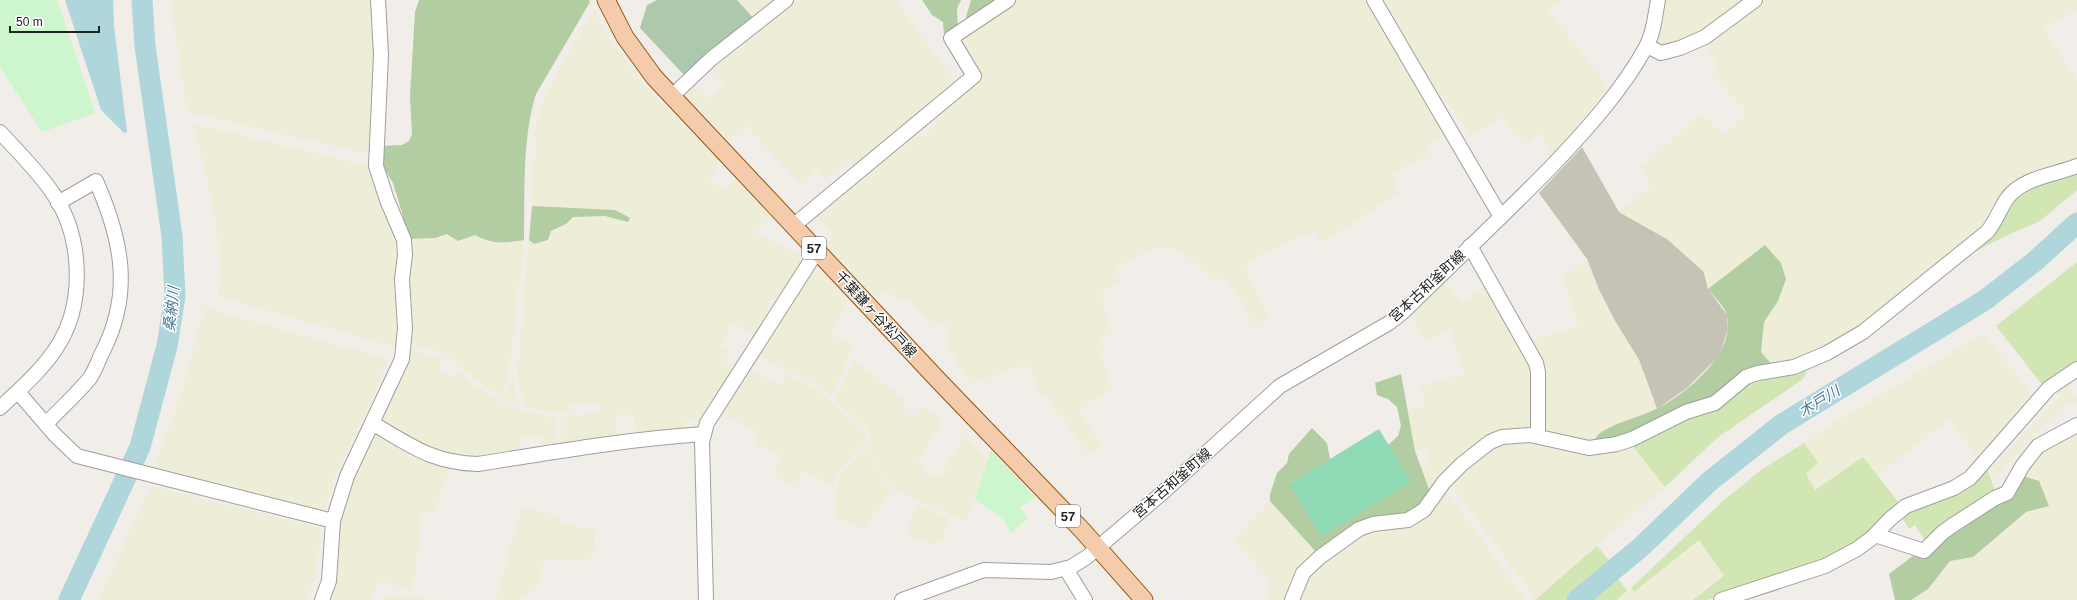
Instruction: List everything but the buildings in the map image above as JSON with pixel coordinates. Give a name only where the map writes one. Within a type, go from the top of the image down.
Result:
[{"type":"main road","name":"千葉鎌ヶ谷松戸線","points":[[606,0],[636,54],[672,96],[1098,548],[1144,600]]},
{"type":"street","points":[[322,600],[329,581],[334,521],[347,476],[402,359],[405,328],[402,279],[405,255],[404,240],[387,200],[376,166],[381,55],[378,0]]},
{"type":"street","points":[[672,96],[712,59],[786,0]]},
{"type":"street","points":[[793,226],[974,76],[951,38],[1008,0]]},
{"type":"street","points":[[1374,0],[1501,217]]},
{"type":"street","name":"宮本古和釜町線","points":[[1066,569],[1098,548],[1280,386],[1389,323],[1402,313],[1501,217],[1596,117],[1631,72],[1647,46],[1654,27],[1658,0]]},
{"type":"street","points":[[1647,46],[1661,54],[1680,48],[1705,37],[1755,0]]},
{"type":"street","points":[[0,132],[43,180],[58,203],[67,221],[74,252],[77,282],[73,306],[56,349],[43,366],[0,408]]},
{"type":"street","points":[[1292,600],[1303,573],[1342,539],[1359,529],[1373,524],[1408,520],[1424,510],[1444,482],[1462,464],[1490,442],[1502,437],[1538,436],[1589,448],[1617,444],[1632,439],[1686,412],[1715,402],[1746,377],[1758,373],[1794,367],[1827,352],[1863,332],[1987,232],[1993,226],[2006,200],[2017,187],[2077,166]]},
{"type":"street","points":[[46,424],[90,377],[112,333],[122,288],[119,246],[109,211],[96,181],[58,203]]},
{"type":"street","points":[[1470,246],[1536,363],[1538,372],[1538,436]]},
{"type":"street","points":[[706,600],[702,442],[707,423],[817,251]]},
{"type":"street","points":[[1722,600],[1825,566],[1857,549],[1875,535],[1906,506],[1954,488],[1970,478],[2048,388],[2077,369]]},
{"type":"street","points":[[18,392],[77,456],[334,521]]},
{"type":"street","points":[[372,423],[430,456],[461,464],[472,464],[651,438],[704,434]]},
{"type":"street","points":[[1875,535],[1924,552],[1953,524],[2007,492],[2023,465],[2038,446],[2077,425]]},
{"type":"street","points":[[902,600],[984,570],[1051,572],[1066,569],[1085,600]]},
{"type":"shaded area","points":[[1582,147],[1619,212],[1667,239],[1704,272],[1708,289],[1727,315],[1728,329],[1719,356],[1687,388],[1657,409],[1639,360],[1615,321],[1599,290],[1587,259],[1539,193]]},
{"type":"green space","points":[[0,0],[57,0],[95,113],[42,132],[0,67]]},
{"type":"green space","points":[[174,0],[372,0],[375,55],[371,150],[368,154],[187,112],[172,11]]},
{"type":"green space","points":[[419,0],[589,0],[590,2],[536,94],[528,129],[526,147],[524,240],[493,242],[475,235],[458,241],[447,234],[435,238],[407,239],[403,216],[393,183],[382,165],[381,146],[402,145],[409,141],[412,134],[410,96],[415,12]]},
{"type":"green space","points":[[657,0],[737,0],[755,20],[684,75],[640,28],[647,5]]},
{"type":"green space","points":[[737,0],[779,0],[755,20]]},
{"type":"green space","points":[[798,0],[895,0],[957,83],[855,166],[847,159],[826,179],[816,169],[802,186],[745,125],[729,140],[683,93],[693,82],[709,99],[724,84],[713,69]]},
{"type":"green space","points":[[922,0],[961,0],[957,9],[958,29],[951,42],[944,34],[943,22],[932,15]]},
{"type":"green space","points":[[971,0],[1000,0],[964,24]]},
{"type":"green space","points":[[1014,0],[1370,0],[1447,133],[1427,145],[1429,155],[1392,173],[1400,192],[1322,243],[1314,232],[1265,252],[1245,267],[1270,317],[1253,325],[1242,302],[1223,276],[1215,283],[1199,266],[1173,247],[1150,249],[1115,268],[1121,280],[1102,293],[1104,313],[1114,331],[1100,341],[1105,352],[1101,354],[1112,389],[1079,409],[1102,447],[1087,453],[1058,411],[1054,412],[1047,393],[1040,395],[1028,364],[969,384],[944,337],[950,331],[943,323],[936,326],[909,301],[883,292],[877,299],[826,247],[833,234],[813,213],[896,146],[900,151],[910,145],[905,139],[915,131],[921,138],[937,124],[931,115],[979,76],[956,40]]},
{"type":"green space","points":[[1378,0],[1562,0],[1548,11],[1608,86],[1595,105],[1553,154],[1538,133],[1525,146],[1501,117],[1471,137],[1442,94],[1434,100]]},
{"type":"green space","points":[[1665,0],[1749,0],[1705,34],[1661,50],[1654,45],[1660,31]]},
{"type":"green space","points":[[1763,0],[2077,0],[2077,9],[2044,28],[2077,80],[2077,161],[1988,222],[1860,328],[1800,359],[1773,366],[1761,352],[1764,322],[1778,301],[1765,245],[1708,289],[1704,272],[1684,253],[1667,239],[1619,212],[1651,186],[1640,167],[1652,158],[1701,112],[1724,135],[1747,112],[1711,75],[1718,63],[1703,46]]},
{"type":"green space","points":[[595,8],[601,25],[613,45],[646,87],[721,163],[709,179],[725,192],[735,178],[770,217],[755,232],[806,259],[780,298],[774,297],[769,301],[767,312],[769,319],[758,336],[732,323],[722,346],[730,350],[724,361],[735,367],[703,423],[688,419],[681,431],[634,435],[634,415],[616,415],[617,437],[561,447],[561,418],[601,412],[600,404],[571,404],[571,412],[559,414],[525,406],[518,382],[518,364],[529,240],[534,244],[573,217],[605,216],[627,222],[615,210],[532,206],[536,126],[543,98]]},
{"type":"green space","points":[[194,124],[367,166],[394,237],[397,256],[394,278],[396,347],[218,297],[219,258],[215,216]]},
{"type":"green space","points":[[2077,172],[2077,190],[2040,221],[2001,238],[1952,264],[2020,191]]},
{"type":"green space","points":[[532,206],[615,210],[630,218],[628,222],[605,216],[573,217],[566,224],[551,231],[548,240],[534,244],[529,240]]},
{"type":"green space","points":[[447,234],[458,241],[475,235],[488,242],[504,243],[524,240],[509,376],[501,396],[480,383],[446,354],[409,343],[407,239],[435,238]]},
{"type":"green space","points":[[1765,245],[1781,263],[1786,279],[1778,301],[1764,322],[1761,352],[1773,366],[1713,398],[1631,435],[1593,443],[1597,436],[1606,429],[1650,412],[1668,403],[1681,394],[1706,371],[1724,344],[1728,330],[1726,312],[1708,289]]},
{"type":"green space","points":[[1587,259],[1599,290],[1615,321],[1639,360],[1657,409],[1599,433],[1593,443],[1542,432],[1528,341],[1578,326],[1563,278]]},
{"type":"green space","points":[[2077,262],[2077,364],[2043,386],[1996,326]]},
{"type":"green space","points":[[811,267],[827,277],[849,299],[830,334],[854,345],[831,398],[818,386],[756,354]]},
{"type":"green space","points":[[1444,282],[1463,303],[1487,284],[1532,362],[1532,429],[1500,431],[1430,492],[1421,468],[1428,466],[1425,448],[1415,451],[1408,412],[1425,406],[1421,387],[1465,373],[1450,330],[1424,342],[1411,314]]},
{"type":"green space","points":[[204,308],[388,359],[373,397],[333,480],[323,512],[155,468],[183,388]]},
{"type":"green space","points":[[1983,333],[2035,398],[1980,461],[1949,420],[1878,475],[1863,457],[1815,490],[1806,474],[1805,443],[1838,420]]},
{"type":"green space","points":[[408,348],[442,360],[439,370],[453,378],[457,369],[476,387],[509,406],[552,418],[555,420],[557,446],[542,450],[542,437],[520,438],[519,454],[477,461],[441,457],[380,425],[408,363]]},
{"type":"green space","points":[[854,360],[907,402],[902,410],[913,419],[923,406],[942,422],[917,463],[925,467],[923,470],[939,477],[964,436],[988,460],[967,521],[926,505],[894,489],[876,467],[872,455],[869,430],[835,401]]},
{"type":"green space","points":[[1809,366],[1803,379],[1717,438],[1665,487],[1631,444],[1750,382]]},
{"type":"green space","points":[[747,368],[782,386],[787,374],[817,389],[867,435],[865,442],[839,470],[835,477],[833,487],[804,470],[794,485],[774,476],[781,455],[755,443],[758,432],[721,412]]},
{"type":"green space","points":[[1401,374],[1415,451],[1430,492],[1423,508],[1387,522],[1318,554],[1270,501],[1270,494],[1277,473],[1287,463],[1289,454],[1312,428],[1327,443],[1330,459],[1289,484],[1410,482],[1388,445],[1398,436],[1401,426],[1397,407],[1388,399],[1377,395],[1375,383]]},
{"type":"green space","points":[[513,378],[515,396],[519,405],[504,399]]},
{"type":"green space","points":[[2068,384],[2077,397],[2077,401],[2071,408],[2065,404],[1996,476],[1990,469],[2060,397],[2057,390]]},
{"type":"green space","points":[[1379,429],[1411,482],[1321,536],[1289,484]]},
{"type":"green space","points":[[2077,429],[2077,600],[1911,600],[1928,589],[1950,561],[1973,557],[2026,512],[2048,506],[2020,475],[2039,449]]},
{"type":"green space","points":[[375,430],[450,466],[434,514],[422,512],[413,591],[382,581],[368,600],[326,600],[339,507]]},
{"type":"green space","points":[[1529,439],[1591,453],[1603,453],[1631,444],[1665,487],[1536,599],[1451,485],[1464,468],[1502,441]]},
{"type":"green space","points":[[1804,443],[1818,462],[1806,474],[1815,490],[1863,457],[1900,504],[1852,546],[1819,561],[1707,600],[1693,600],[1724,576],[1699,540],[1634,592],[1632,587],[1723,501],[1761,470]]},
{"type":"green space","points":[[869,444],[872,462],[891,490],[864,529],[834,517],[838,480],[842,472]]},
{"type":"green space","points":[[991,450],[1035,497],[1020,508],[1028,518],[1011,533],[1003,519],[975,500]]},
{"type":"green space","points":[[1987,468],[1996,494],[1927,544],[1915,525],[1909,529],[1901,516]]},
{"type":"green space","points":[[2020,475],[2039,481],[2049,506],[2026,512],[1973,557],[1950,561],[1928,589],[1911,600],[1895,600],[1889,574]]},
{"type":"green space","points":[[151,486],[321,528],[315,576],[306,600],[98,600]]},
{"type":"green space","points":[[1446,491],[1526,600],[1297,600],[1310,571],[1345,542]]},
{"type":"green space","points":[[1270,501],[1318,554],[1289,600],[1265,600],[1271,587],[1271,581],[1234,541],[1244,527]]},
{"type":"green space","points":[[916,504],[949,518],[943,540],[930,544],[919,540],[908,533]]},
{"type":"green space","points":[[524,507],[559,516],[558,523],[594,529],[594,551],[591,557],[580,562],[544,559],[538,586],[518,600],[496,600],[519,516]]},
{"type":"green space","points":[[1699,539],[1724,576],[1693,600],[1616,600],[1632,587],[1634,591]]},
{"type":"green space","points":[[1597,546],[1612,564],[1565,600],[1535,600]]},
{"type":"green space","points":[[1615,574],[1627,591],[1616,600],[1581,600]]},
{"type":"green space","points":[[384,595],[440,600],[381,600]]},
{"type":"water","points":[[65,0],[113,0],[114,26],[127,132],[124,133],[101,110]]},
{"type":"waterway","name":"桑納川","points":[[69,600],[140,447],[167,346],[175,296],[172,236],[145,46],[142,0]]},
{"type":"waterway","name":"木戸川","points":[[1577,600],[1641,547],[1710,481],[1782,424],[1985,300],[2034,262],[2077,223]]}]
